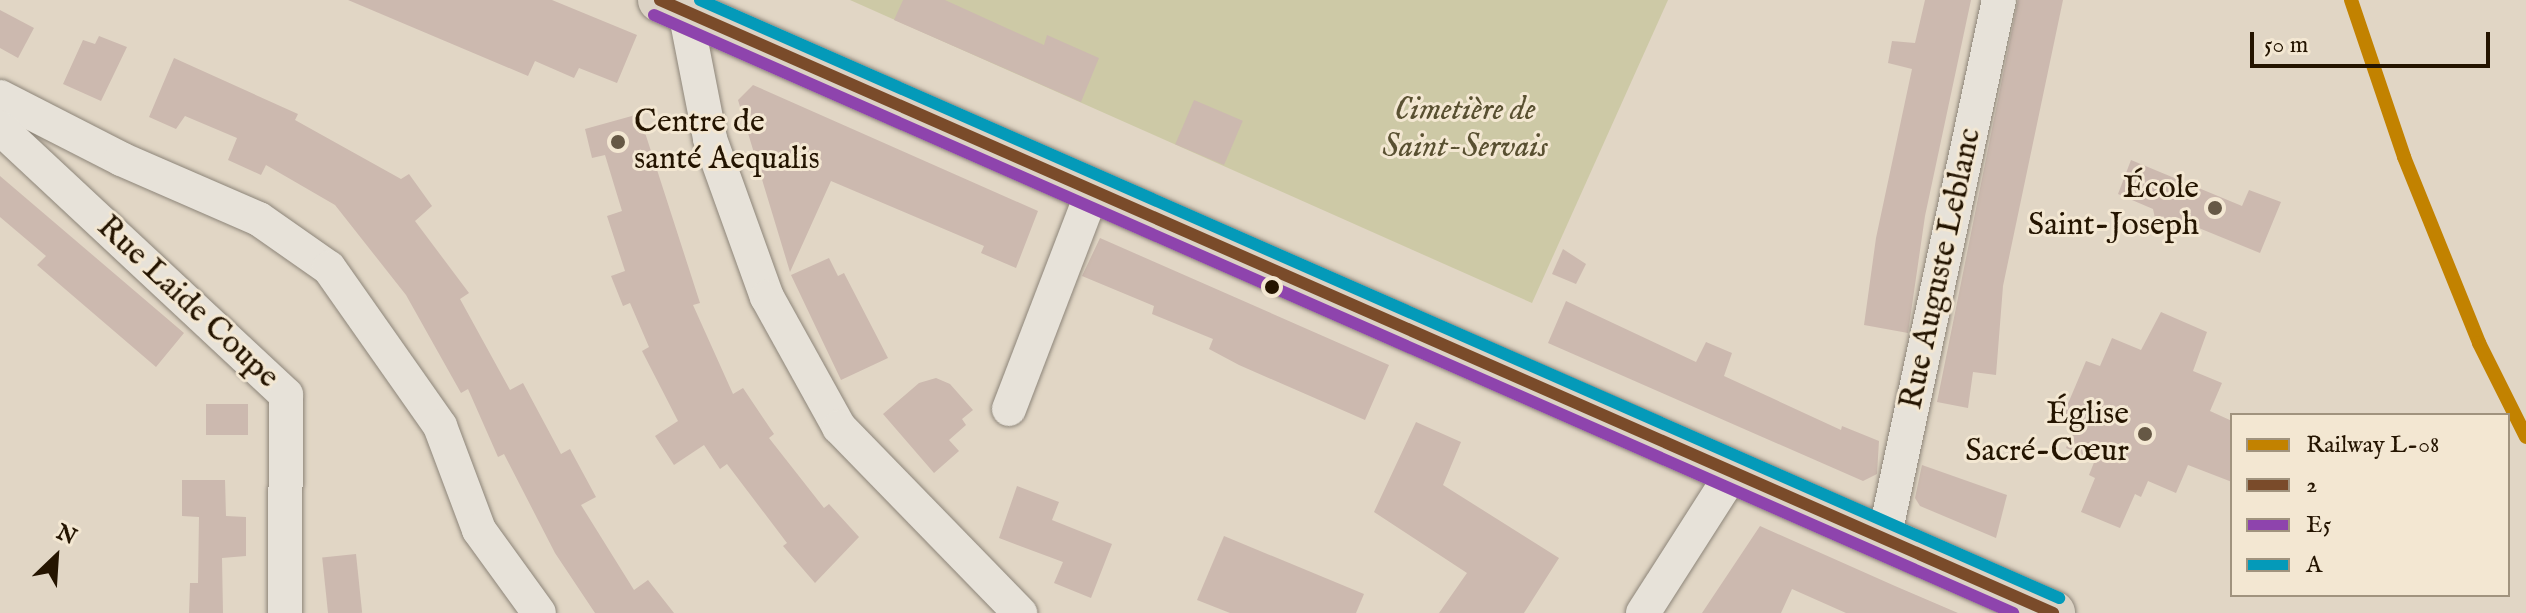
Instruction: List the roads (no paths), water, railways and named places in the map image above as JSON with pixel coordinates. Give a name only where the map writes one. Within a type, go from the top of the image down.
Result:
[{"type":"main road","points":[[673,6],[2053,613]]},
{"type":"street","name":"Rue Auguste Leblanc","points":[[1884,539],[1999,0]]},
{"type":"street","points":[[673,6],[710,139],[767,297],[839,427],[1020,613]]},
{"type":"street","points":[[0,97],[121,159],[259,219],[329,268],[440,426],[479,530],[539,613]]},
{"type":"street","name":"Rue Laide Coupe","points":[[0,128],[286,395],[285,613]]},
{"type":"street","points":[[1009,409],[1093,190]]},
{"type":"street","points":[[1643,613],[1733,472]]},
{"type":"rail line","name":"L-08","points":[[2351,0],[2404,157],[2479,343],[2526,437]]},
{"type":"place","name":"Centre de santé Aequalis","points":[[618,142]]},
{"type":"place","name":"École Saint-Joseph","points":[[2215,208]]},
{"type":"place","name":"Église Sacré-Cœur","points":[[2145,434]]},
{"type":"park label","name":"Cimetière de Saint-Servais","points":[[1465,130]]}]
